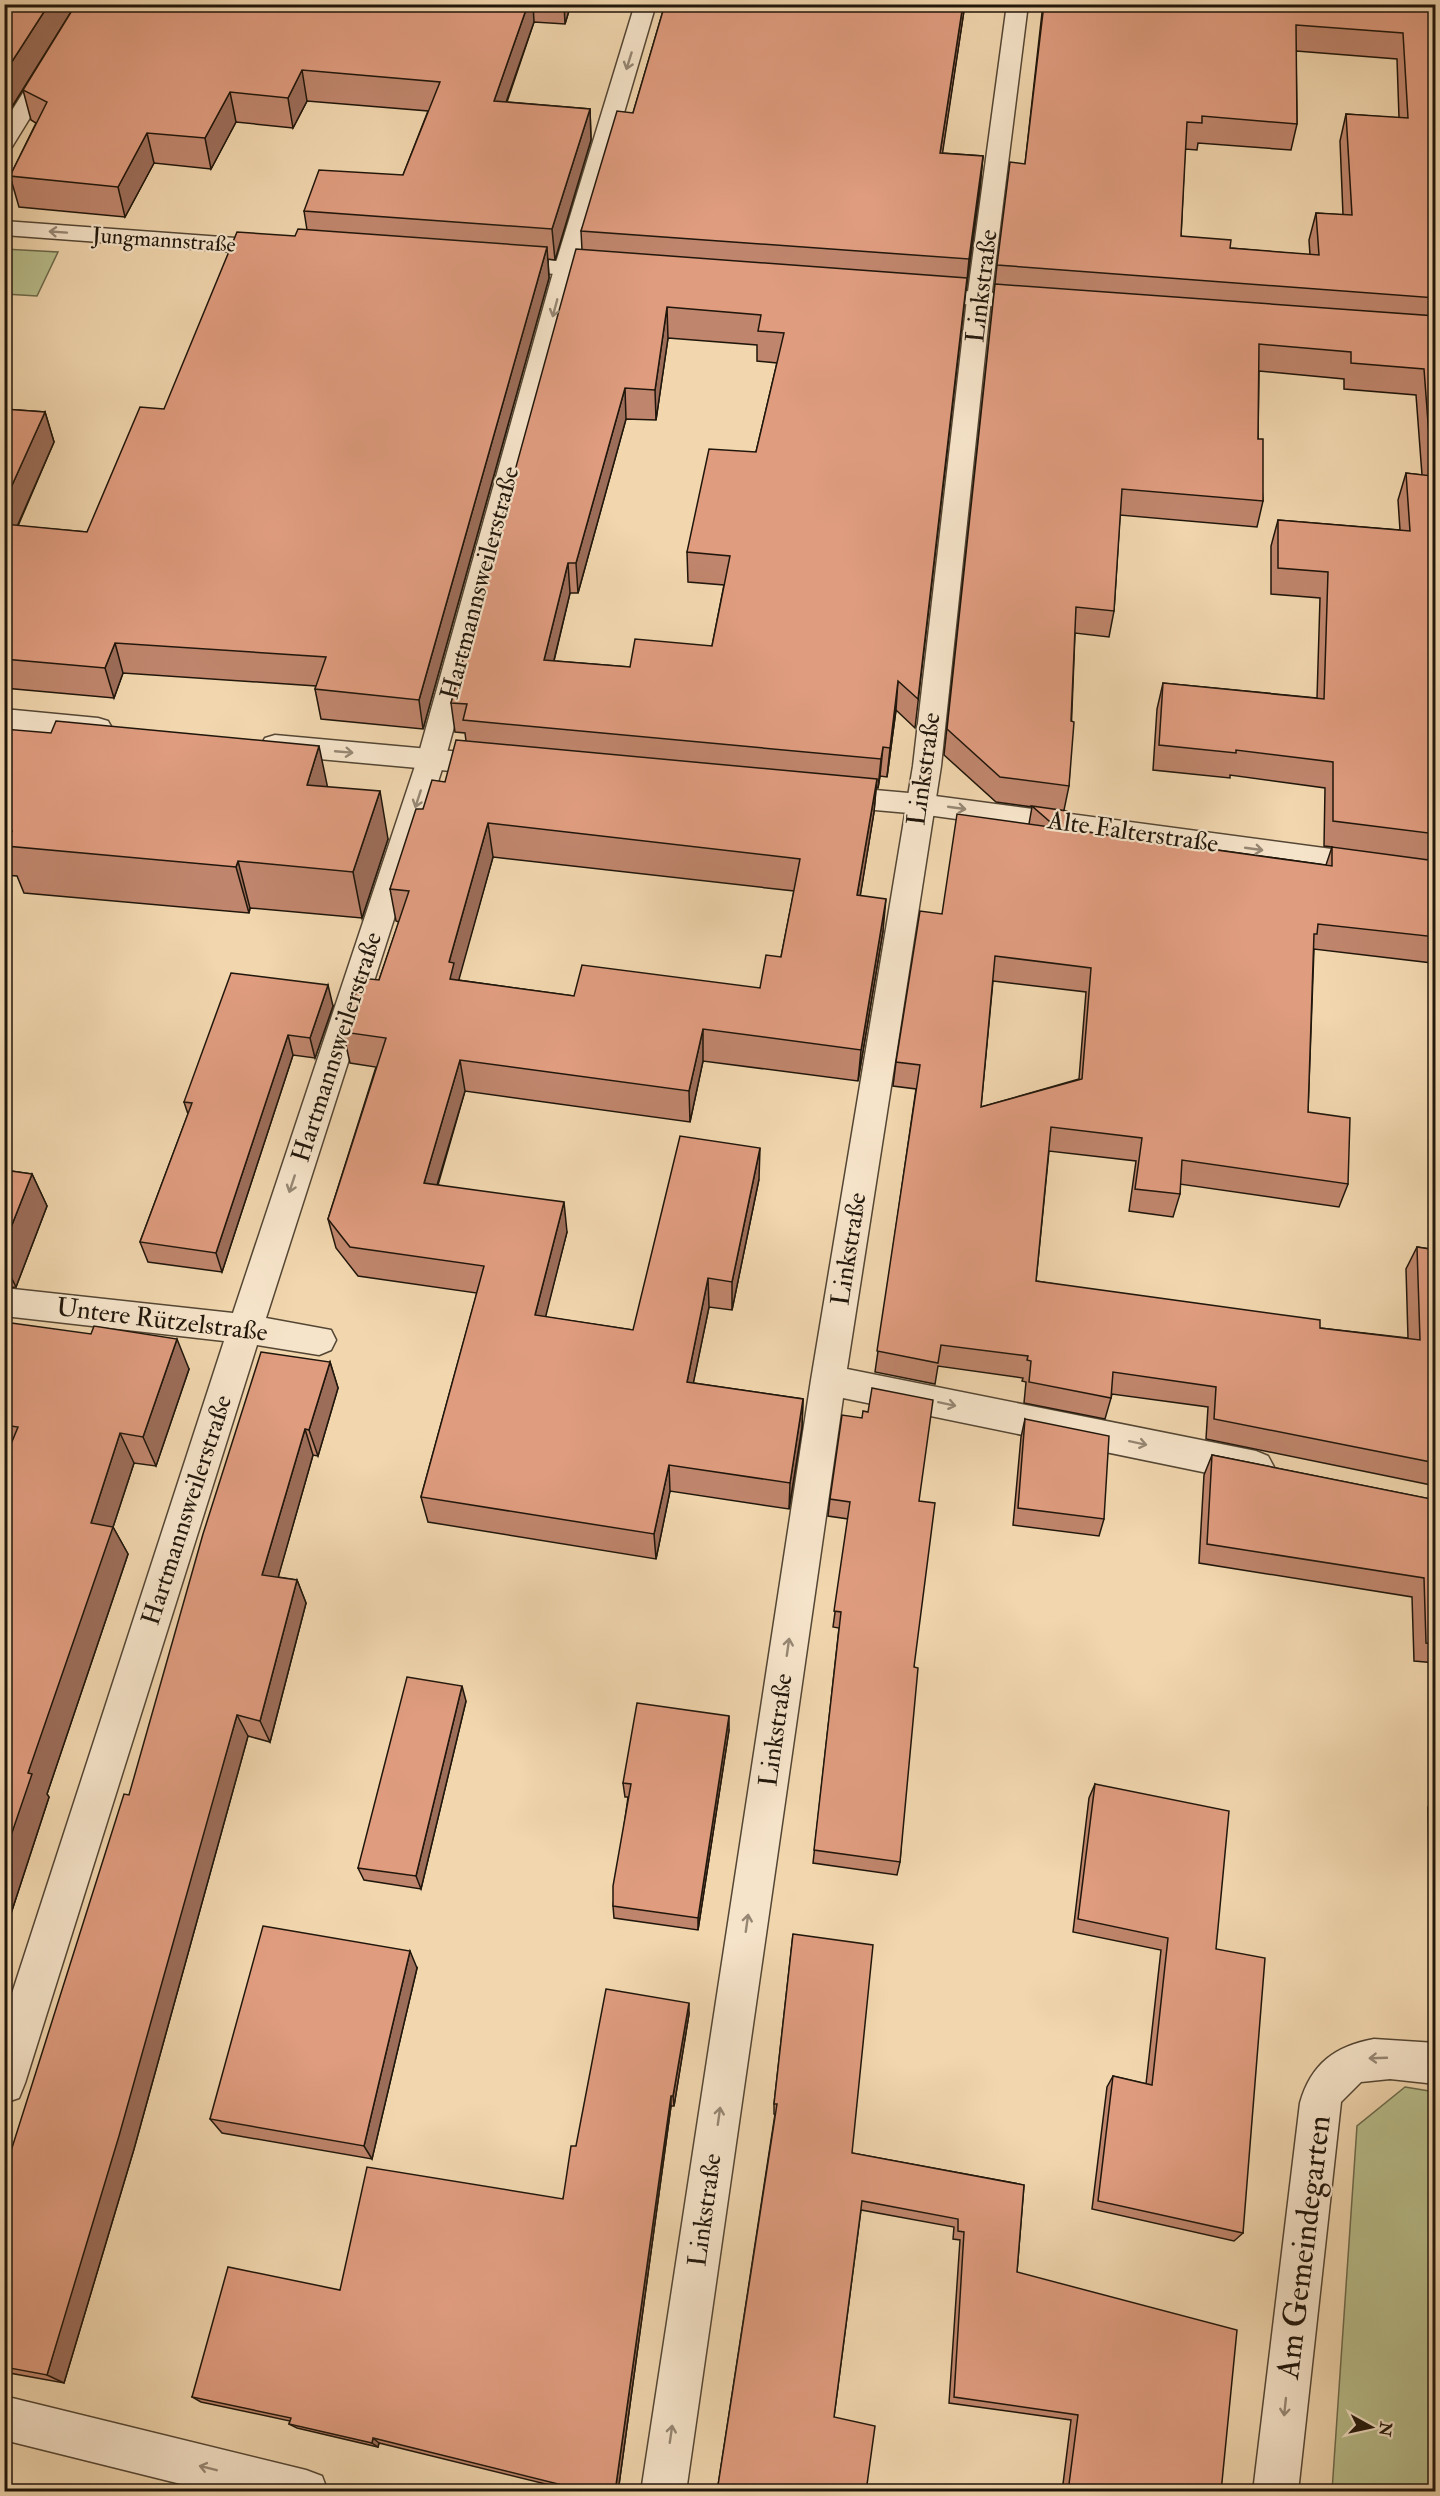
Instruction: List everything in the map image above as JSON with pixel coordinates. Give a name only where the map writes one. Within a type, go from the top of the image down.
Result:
[{"type":"street","points":[[4,142],[90,4]]},
{"type":"street","name":"Hartmannsweilerstraße","points":[[4,2083],[245,1329],[431,760],[566,269],[646,4]]},
{"type":"street","name":"Linkstraße","points":[[663,2492],[828,1380],[920,804],[979,299],[1018,4]]},
{"type":"street","name":"Jungmannstraße","points":[[4,228],[294,249]]},
{"type":"street","points":[[483,263],[637,274]]},
{"type":"street","points":[[896,293],[1057,304]]},
{"type":"street","points":[[4,720],[127,731]]},
{"type":"street","points":[[254,743],[524,768]]},
{"type":"street","name":"Alte Falterstraße","points":[[803,794],[920,804],[1436,874]]},
{"type":"street","name":"Untere Rützelstraße","points":[[4,1302],[245,1329],[319,1341]]},
{"type":"street","points":[[828,1380],[1284,1473]]},
{"type":"street","name":"Am Gemeindegarten","points":[[1275,2492],[1317,2117],[1326,2090],[1342,2070],[1365,2059],[1393,2058],[1436,2064]]},
{"type":"street","points":[[4,2418],[306,2492]]},
{"type":"green space","points":[[4,249],[58,252],[37,296],[5,294]]},
{"type":"green space","points":[[1405,2087],[1435,2092],[1435,2491],[1332,2491],[1357,2126]]},
{"type":"building","points":[[4,4],[49,4],[4,74]]},
{"type":"building","points":[[76,4],[528,4],[494,101],[590,109],[552,229],[304,211],[319,170],[403,175],[440,82],[302,70],[288,98],[230,92],[205,138],[147,133],[118,187],[10,176],[47,102],[23,90]]},
{"type":"building","points":[[665,4],[963,4],[940,153],[983,156],[969,259],[581,231],[617,111],[633,113]]},
{"type":"building","points":[[1044,4],[1373,4],[1436,9],[1436,298],[997,265],[1010,162],[1025,164]],"holes":[[[1296,25],[1403,33],[1408,118],[1346,114],[1352,215],[1316,213],[1319,255],[1230,248],[1231,240],[1181,236],[1187,122],[1202,123],[1202,116],[1297,124]]]},
{"type":"building","points":[[298,229],[547,247],[419,700],[315,689],[326,657],[115,643],[105,668],[4,659],[4,524],[87,532],[140,407],[164,409],[237,232],[295,236]]},
{"type":"building","points":[[576,249],[967,278],[918,699],[898,681],[890,748],[883,747],[881,759],[463,720],[467,704],[451,703]],"holes":[[[667,307],[761,315],[758,331],[784,333],[756,452],[709,449],[687,552],[730,556],[712,646],[635,639],[630,667],[544,660],[568,563],[576,563],[625,388],[655,390]]]},
{"type":"building","points":[[995,284],[1436,316],[1436,834],[1333,821],[1333,762],[1236,750],[1236,753],[1159,745],[1163,683],[1324,699],[1328,572],[1278,568],[1278,520],[1410,531],[1406,473],[1432,476],[1424,369],[1351,363],[1351,352],[1259,344],[1258,439],[1263,439],[1263,501],[1122,489],[1114,611],[1076,607],[1071,721],[1074,722],[1069,786],[1000,777],[947,729]]},
{"type":"building","points":[[4,409],[45,412],[4,503]]},
{"type":"building","points":[[56,721],[319,746],[307,785],[380,791],[353,872],[238,861],[236,867],[6,846],[12,831],[4,830],[4,729],[51,733]]},
{"type":"building","points":[[456,740],[877,779],[857,895],[886,899],[861,1050],[703,1029],[689,1091],[460,1060],[424,1183],[564,1202],[535,1315],[633,1330],[680,1136],[760,1148],[732,1282],[708,1278],[687,1382],[803,1399],[790,1483],[669,1465],[654,1534],[421,1497],[484,1266],[350,1247],[328,1219],[386,1038],[343,1032],[361,978],[379,980],[409,891],[390,889],[416,809],[423,809],[432,780],[445,782]],"holes":[[[488,823],[800,859],[781,957],[766,955],[760,988],[582,965],[574,996],[450,979],[454,963],[449,962]]]},
{"type":"building","points":[[1032,806],[1067,811],[1066,829],[1332,866],[1332,847],[1436,861],[1436,937],[1318,924],[1317,934],[1314,934],[1308,1112],[1350,1118],[1348,1184],[1182,1160],[1180,1194],[1135,1189],[1142,1138],[1051,1127],[1036,1281],[1320,1320],[1320,1328],[1420,1340],[1417,1247],[1436,1250],[1436,1463],[1214,1419],[1216,1387],[1113,1372],[1111,1398],[1029,1382],[1031,1361],[1027,1360],[1028,1356],[941,1345],[938,1363],[877,1351],[920,1065],[896,1062],[920,911],[942,914],[957,814],[1057,828]],"holes":[[[995,956],[1091,968],[1082,1079],[981,1107]]]},
{"type":"building","points":[[231,973],[328,985],[310,1038],[288,1035],[216,1253],[140,1242],[192,1103],[184,1102]]},
{"type":"building","points":[[4,1170],[32,1174],[4,1245]]},
{"type":"building","points":[[4,1322],[91,1334],[94,1326],[177,1339],[143,1437],[120,1433],[91,1523],[113,1527],[28,1773],[32,1774],[4,1856],[4,1461],[18,1427],[4,1425]]},
{"type":"building","points":[[261,1352],[330,1362],[309,1430],[305,1429],[262,1575],[297,1580],[260,1721],[237,1715],[119,2136],[47,2375],[4,2367],[4,2173],[124,1794],[129,1795],[203,1534]]},
{"type":"building","points":[[872,1388],[933,1400],[919,1501],[935,1503],[914,1667],[918,1668],[900,1862],[814,1850],[841,1612],[834,1611],[850,1502],[830,1499],[842,1415],[862,1418],[863,1411],[868,1412]]},
{"type":"building","points":[[1025,1419],[1109,1436],[1104,1519],[1018,1508]]},
{"type":"building","points":[[1212,1455],[1436,1500],[1436,1644],[1426,1643],[1424,1578],[1207,1544]]},
{"type":"building","points":[[407,1677],[462,1686],[416,1876],[358,1868]]},
{"type":"building","points":[[637,1703],[729,1716],[698,1918],[613,1906],[613,1886],[631,1784],[623,1783]]},
{"type":"building","points":[[1095,1784],[1229,1811],[1216,1949],[1265,1958],[1243,2233],[1098,2201],[1113,2076],[1152,2085],[1168,1938],[1078,1919]]},
{"type":"building","points":[[263,1926],[410,1951],[364,2146],[210,2119]]},
{"type":"building","points":[[793,1934],[873,1945],[852,2153],[1024,2185],[1017,2272],[1237,2330],[1221,2492],[1068,2492],[1078,2415],[954,2397],[964,2232],[958,2231],[958,2219],[862,2201],[834,2417],[875,2426],[866,2492],[717,2492],[777,2104],[774,2104]]},
{"type":"building","points":[[606,1989],[689,2003],[673,2096],[671,2096],[615,2492],[590,2492],[373,2438],[372,2443],[289,2424],[291,2418],[192,2397],[228,2267],[340,2290],[367,2167],[563,2199],[571,2146],[576,2146]]}]
